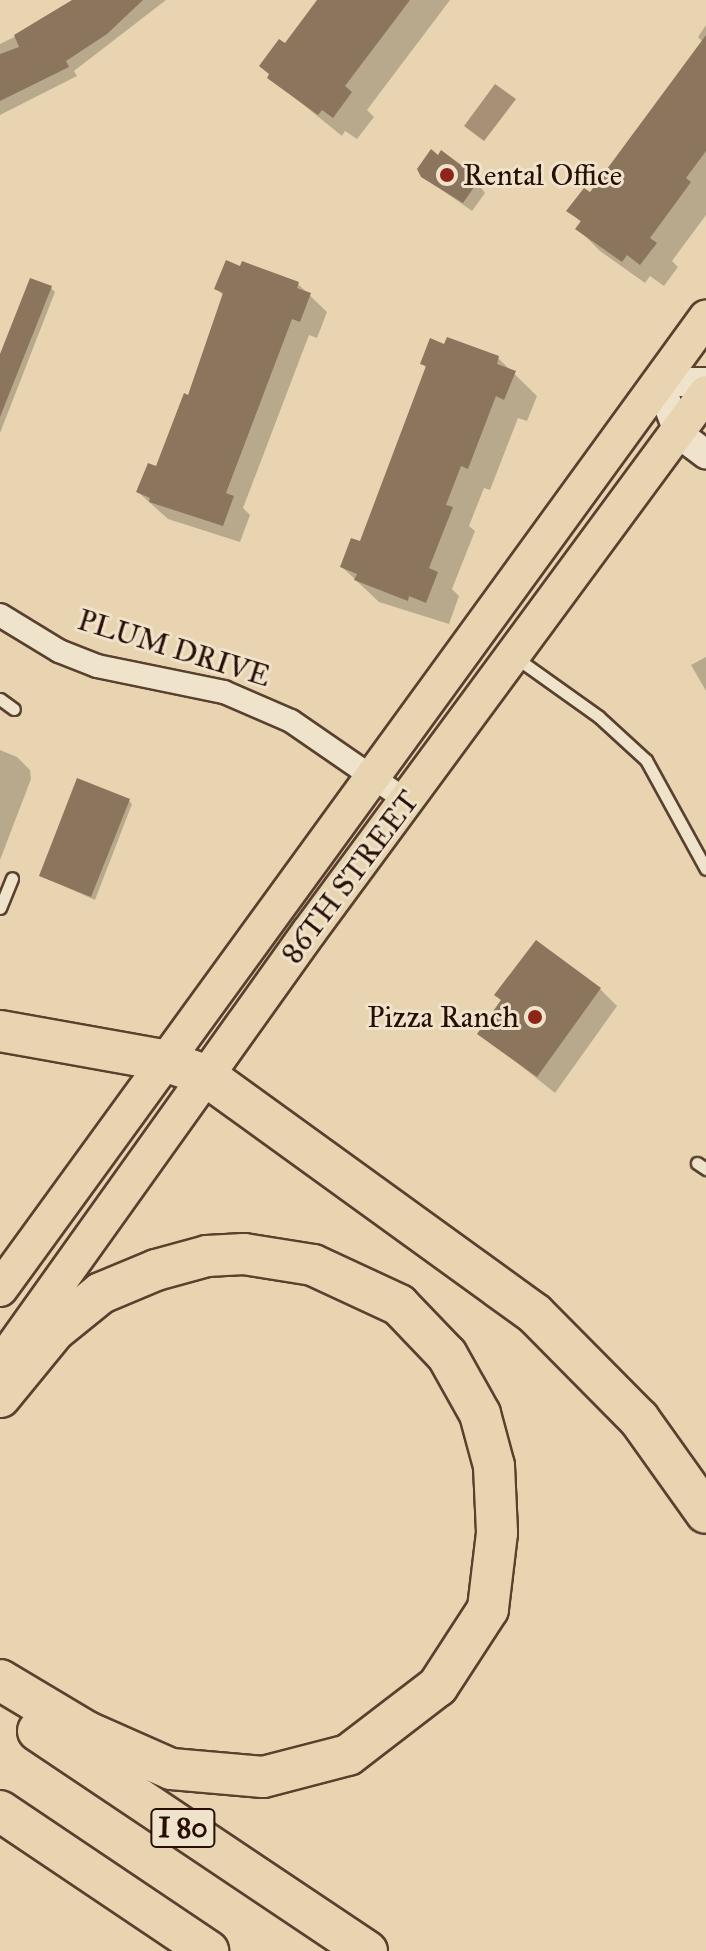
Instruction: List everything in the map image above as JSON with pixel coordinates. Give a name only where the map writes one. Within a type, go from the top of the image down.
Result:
[{"type":"highway","points":[[0,1031],[162,1060],[205,1075],[535,1314],[639,1419],[706,1513]]},
{"type":"highway","points":[[0,1397],[54,1331],[101,1293],[142,1276],[207,1256],[231,1254],[313,1265],[399,1305],[447,1355],[480,1414],[494,1466],[497,1533],[488,1609],[438,1686],[348,1755],[263,1777],[171,1769],[87,1732],[0,1680]]},
{"type":"highway","name":"I 80","points":[[0,1706],[367,1951]]},
{"type":"highway","points":[[0,1811],[208,1951]]},
{"type":"main road","name":"86TH STREET","points":[[0,1289],[162,1060],[706,318]]},
{"type":"main road","name":"86TH STREET","points":[[0,1365],[205,1075],[514,657],[693,444],[706,393]]},
{"type":"street","points":[[693,444],[659,382],[706,382]]},
{"type":"street","name":"PLUM DRIVE","points":[[0,615],[59,651],[97,666],[224,692],[314,734],[407,801]]},
{"type":"lane","points":[[514,657],[599,717],[646,760],[706,869]]},
{"type":"lane","points":[[0,699],[14,709]]},
{"type":"lane","points":[[0,908],[12,878]]},
{"type":"shaded area","points":[[495,84],[516,99],[484,141],[464,126]]},
{"type":"building","points":[[72,0],[143,0],[107,34],[66,61],[69,67],[0,101],[0,54],[19,47],[14,35]]},
{"type":"building","points":[[317,0],[410,0],[345,86],[352,92],[333,118],[322,110],[318,115],[267,78],[269,74],[259,66],[279,39],[285,43]]},
{"type":"building","points":[[706,35],[706,151],[686,178],[691,182],[650,238],[657,243],[640,265],[627,255],[622,262],[575,229],[581,221],[566,211],[584,188],[590,192]]},
{"type":"building","name":"Rental Office","points":[[431,149],[438,155],[441,150],[473,174],[470,178],[477,183],[463,203],[421,177],[417,169]]},
{"type":"building","points":[[226,260],[240,266],[242,261],[299,282],[297,288],[311,293],[300,322],[292,319],[226,493],[234,496],[223,526],[149,502],[150,498],[136,492],[148,463],[156,466],[184,393],[188,395],[223,293],[214,289]]},
{"type":"building","points":[[30,278],[52,286],[0,417],[0,354]]},
{"type":"building","points":[[447,337],[499,356],[497,364],[516,371],[504,400],[496,396],[468,469],[461,466],[446,505],[453,507],[429,568],[438,572],[426,603],[409,596],[408,601],[354,580],[357,574],[340,567],[351,538],[360,541],[426,366],[420,364],[430,338],[444,344]]},
{"type":"building","points":[[77,778],[130,799],[91,897],[39,876]]},
{"type":"building","name":"Pizza Ranch","points":[[536,940],[601,988],[537,1077],[477,1034],[501,1000],[494,995]]},
{"type":"place","name":"Rental Office","points":[[447,175]]},
{"type":"place","name":"Pizza Ranch","points":[[535,1017]]}]
